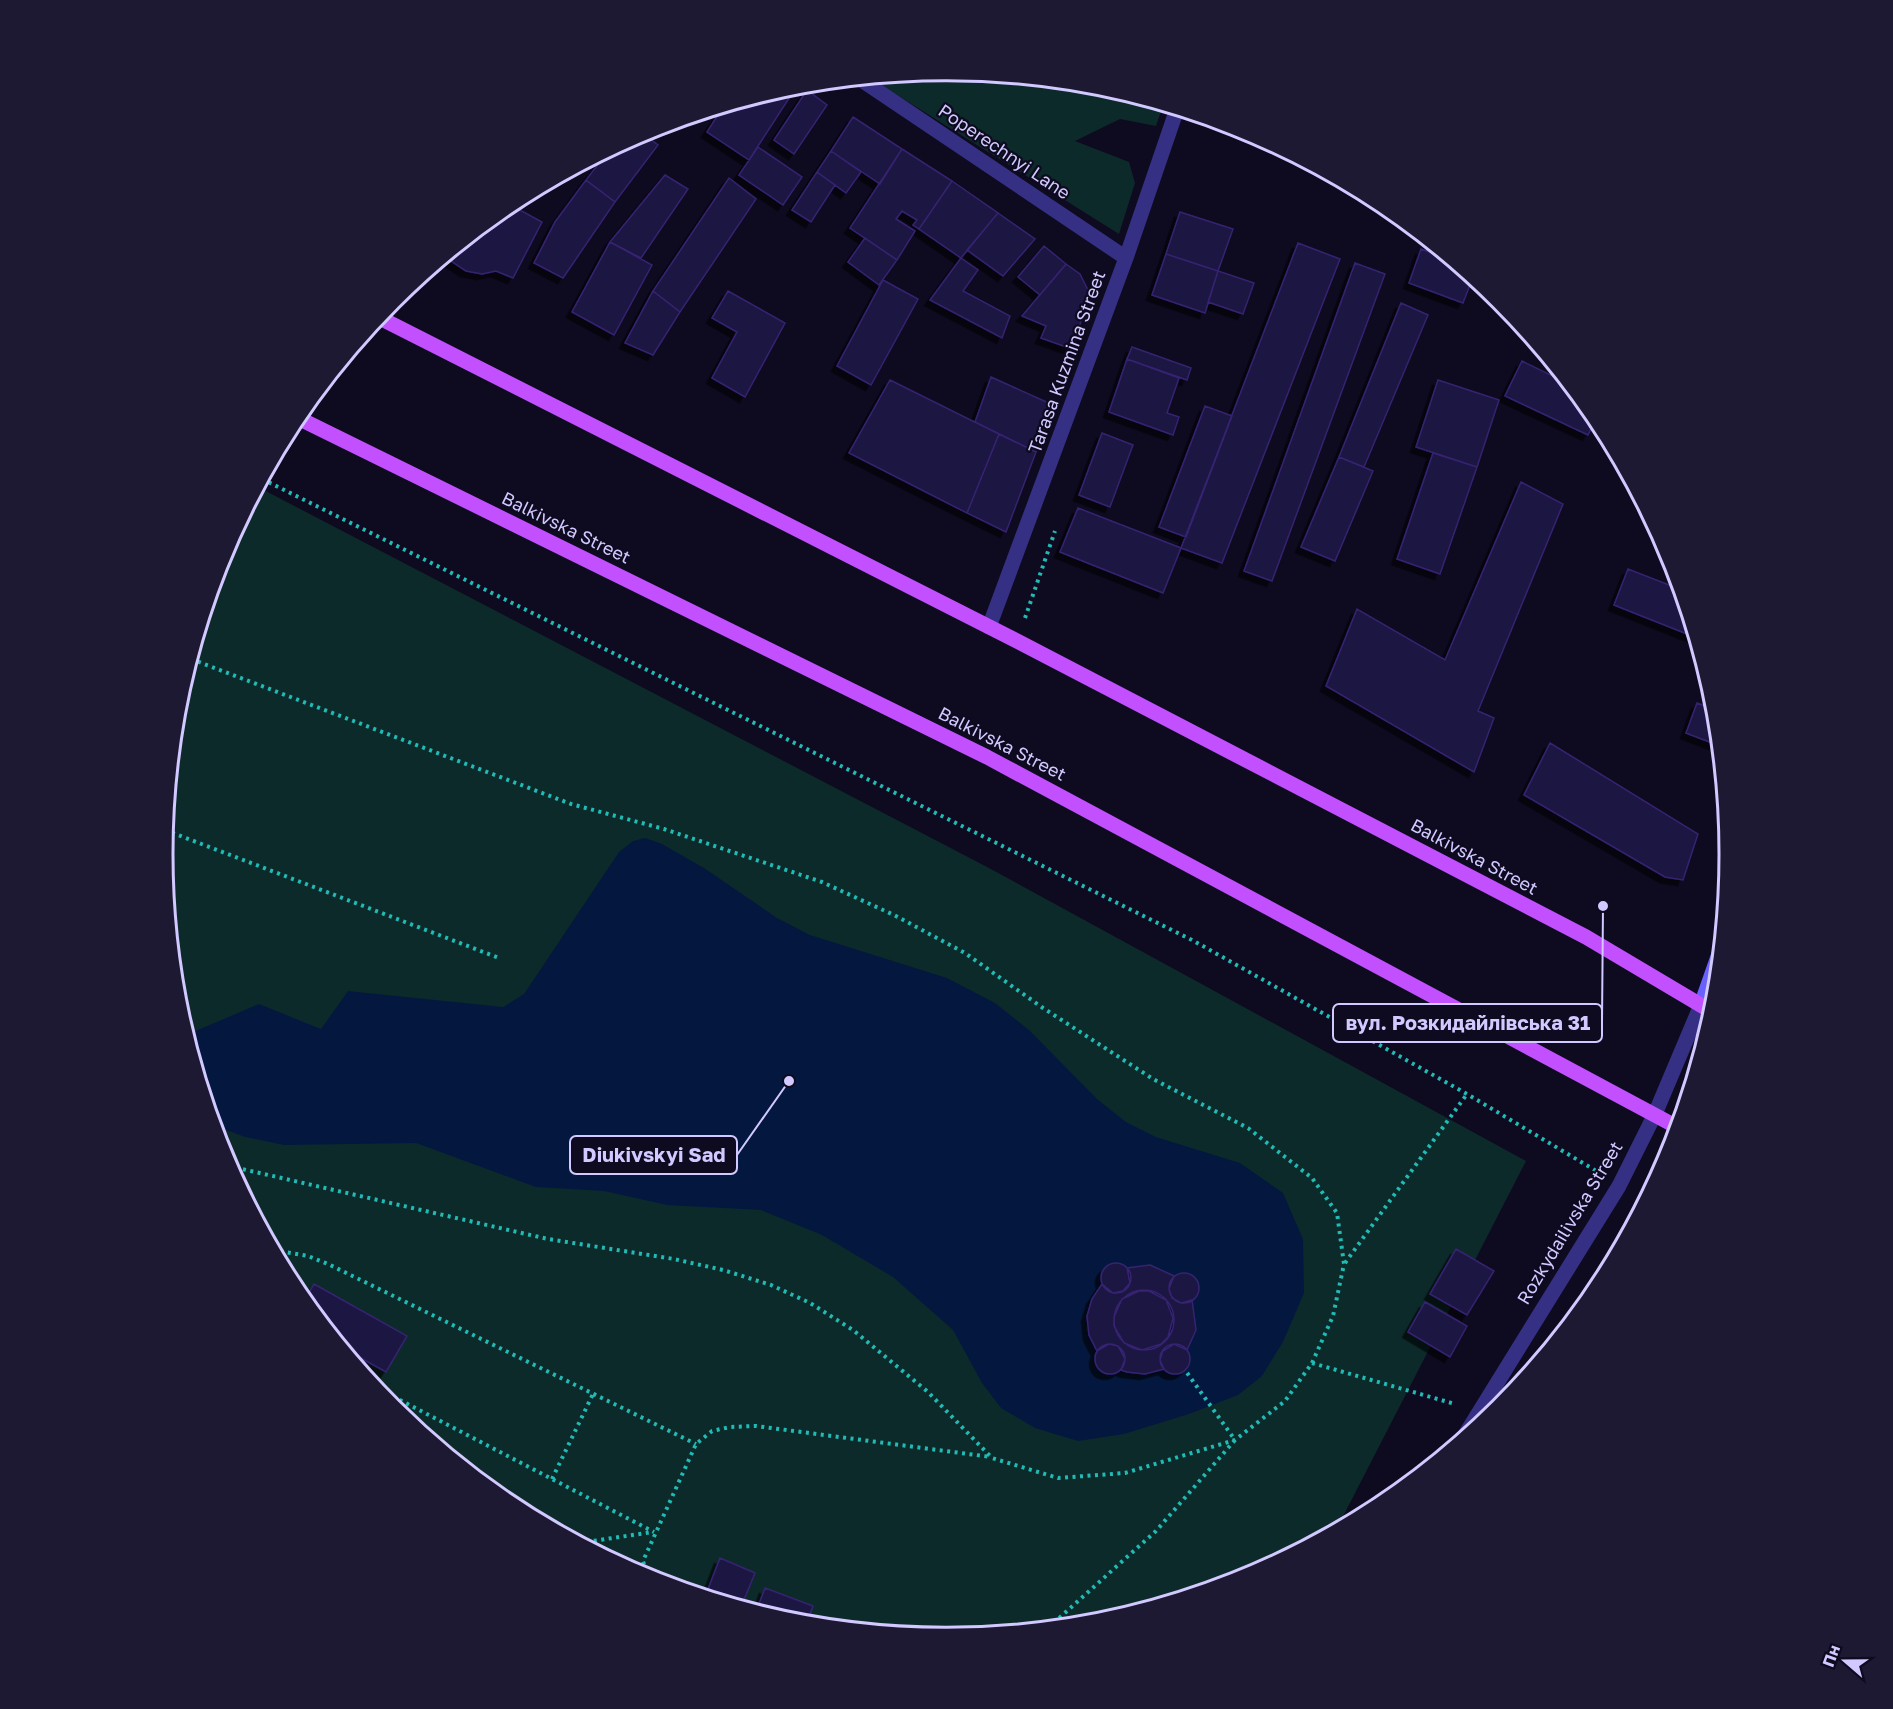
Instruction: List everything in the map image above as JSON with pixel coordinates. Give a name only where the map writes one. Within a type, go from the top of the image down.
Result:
[{"type":"main road","name":"Balkivska Street","points":[[387,322],[989,627],[1586,937],[1704,1007]]},
{"type":"main road","name":"Balkivska Street","points":[[305,422],[987,757],[1671,1124]]},
{"type":"street","name":"Poperechnyi Lane","points":[[870,86],[1126,258]]},
{"type":"street","name":"Tarasa Kuzmina Street","points":[[989,627],[1126,258],[1176,116]]},
{"type":"street","name":"Rozkydailivska Street","points":[[1472,1421],[1619,1186],[1702,1019]]},
{"type":"path","points":[[269,483],[1192,940],[1467,1094],[1619,1186]]},
{"type":"path","points":[[198,661],[572,804],[664,829],[822,882],[925,931],[965,953],[1043,1008],[1153,1079],[1248,1128],[1312,1178],[1337,1214],[1344,1264],[1333,1316],[1312,1363],[1285,1401],[1235,1440],[1156,1532],[1059,1619]]},
{"type":"path","points":[[174,833],[499,958]]},
{"type":"path","points":[[1344,1264],[1467,1094]]},
{"type":"path","points":[[240,1170],[548,1239],[684,1261],[771,1285],[810,1303],[853,1330],[928,1392],[992,1458]]},
{"type":"path","points":[[284,1252],[308,1256],[328,1264],[696,1444]]},
{"type":"path","points":[[1312,1363],[1478,1411]]},
{"type":"path","points":[[1185,1370],[1235,1440]]},
{"type":"path","points":[[552,1479],[593,1394]]},
{"type":"path","points":[[398,1399],[654,1532]]},
{"type":"path","points":[[645,1567],[643,1561],[654,1532],[696,1444],[712,1431],[730,1427],[756,1426],[992,1458],[1058,1478],[1125,1473],[1235,1440]]},
{"type":"path","points":[[591,1541],[654,1532]]},
{"type":"green space","points":[[946,81],[997,83],[1097,96],[1161,111],[1156,126],[1120,119],[1075,141],[1129,162],[1135,183],[1119,234],[880,85]]},
{"type":"green space","points":[[265,491],[989,868],[1526,1161],[1342,1519],[1289,1548],[1243,1569],[1147,1602],[1097,1613],[997,1626],[946,1628],[846,1621],[746,1602],[650,1569],[604,1548],[517,1498],[476,1468],[436,1436],[365,1365],[303,1284],[277,1241],[232,1151],[214,1103],[199,1055],[180,955],[173,854],[175,804],[188,704],[199,654],[232,558],[253,512]]},
{"type":"water","points":[[645,838],[662,844],[704,868],[777,918],[810,935],[947,978],[995,1003],[1029,1030],[1097,1099],[1126,1122],[1156,1137],[1240,1163],[1283,1193],[1303,1239],[1304,1293],[1283,1342],[1262,1376],[1238,1395],[1189,1414],[1124,1434],[1078,1441],[1035,1428],[1001,1408],[982,1383],[953,1330],[893,1277],[822,1235],[761,1210],[667,1205],[604,1191],[536,1187],[416,1143],[284,1145],[245,1137],[224,1129],[199,1055],[194,1032],[259,1004],[321,1029],[348,991],[503,1007],[524,994],[619,852],[633,841]]},
{"type":"building","points":[[812,93],[827,105],[794,154],[774,140],[804,95]]},
{"type":"building","points":[[790,97],[749,160],[707,132],[717,116]]},
{"type":"building","points":[[853,117],[902,149],[880,184],[831,151]]},
{"type":"building","points":[[651,140],[658,145],[615,202],[586,180],[598,164],[604,161]]},
{"type":"building","points":[[758,147],[802,177],[783,205],[739,175]]},
{"type":"building","points":[[902,149],[952,181],[919,229],[913,225],[917,220],[902,211],[896,219],[915,231],[897,260],[850,228]]},
{"type":"building","points":[[831,151],[861,172],[846,193],[817,172]]},
{"type":"building","points":[[817,172],[835,185],[811,222],[792,210]]},
{"type":"building","points":[[665,175],[688,189],[641,258],[610,242]]},
{"type":"building","points":[[729,178],[756,199],[680,312],[653,291]]},
{"type":"building","points":[[586,180],[615,202],[563,278],[534,263],[555,222]]},
{"type":"building","points":[[952,181],[998,213],[961,258],[919,229]]},
{"type":"building","points":[[519,210],[542,222],[513,278],[496,271],[482,274],[466,271],[451,261],[517,211]]},
{"type":"building","points":[[1180,212],[1233,229],[1218,271],[1166,254]]},
{"type":"building","points":[[998,213],[1035,239],[1003,276],[967,250]]},
{"type":"building","points":[[865,238],[897,260],[879,285],[848,262]]},
{"type":"building","points":[[610,242],[652,265],[614,335],[572,312]]},
{"type":"building","points":[[1298,243],[1340,259],[1222,563],[1181,548]]},
{"type":"building","points":[[1044,246],[1066,264],[1040,295],[1018,277]]},
{"type":"building","points":[[1421,249],[1432,253],[1470,285],[1463,303],[1409,283]]},
{"type":"building","points":[[1166,254],[1218,271],[1205,313],[1152,295]]},
{"type":"building","points":[[961,258],[978,270],[963,291],[1010,316],[1002,338],[930,300]]},
{"type":"building","points":[[1355,263],[1385,274],[1272,581],[1244,571]]},
{"type":"building","points":[[1066,264],[1080,274],[1090,294],[1072,349],[1041,338],[1046,326],[1022,316]]},
{"type":"building","points":[[1218,271],[1254,283],[1243,314],[1208,302]]},
{"type":"building","points":[[883,280],[918,299],[871,385],[837,366]]},
{"type":"building","points":[[653,291],[680,312],[653,355],[625,343]]},
{"type":"building","points":[[728,291],[785,323],[745,397],[712,378],[737,332],[712,318]]},
{"type":"building","points":[[1401,303],[1428,315],[1364,467],[1339,457]]},
{"type":"building","points":[[1132,347],[1191,368],[1187,380],[1127,359]]},
{"type":"building","points":[[1127,359],[1179,378],[1167,413],[1179,417],[1173,435],[1109,412]]},
{"type":"building","points":[[1522,361],[1554,377],[1592,428],[1588,435],[1505,396]]},
{"type":"building","points":[[991,377],[1053,405],[1036,452],[975,422]]},
{"type":"building","points":[[890,380],[999,434],[967,513],[849,453]]},
{"type":"building","points":[[1438,380],[1499,400],[1477,467],[1416,447]]},
{"type":"building","points":[[1205,406],[1232,416],[1186,537],[1159,527]]},
{"type":"building","points":[[1102,433],[1133,445],[1110,507],[1079,495]]},
{"type":"building","points":[[999,434],[1036,452],[1006,532],[967,513]]},
{"type":"building","points":[[1433,453],[1477,467],[1440,574],[1397,559]]},
{"type":"building","points":[[1339,457],[1373,471],[1335,561],[1301,547]]},
{"type":"building","points":[[1521,482],[1563,504],[1478,711],[1494,718],[1474,772],[1326,686],[1357,609],[1445,660]]},
{"type":"building","points":[[1078,508],[1181,548],[1163,593],[1060,552]]},
{"type":"building","points":[[1628,569],[1671,586],[1688,634],[1614,605]]},
{"type":"building","points":[[1697,703],[1705,706],[1711,743],[1686,733]]},
{"type":"building","points":[[1550,743],[1698,834],[1683,880],[1665,877],[1524,795]]},
{"type":"building","points":[[1456,1249],[1494,1271],[1467,1315],[1430,1294]]},
{"type":"building","points":[[1116,1263],[1127,1267],[1131,1278],[1127,1289],[1116,1293],[1105,1289],[1101,1278],[1105,1267]]},
{"type":"building","points":[[1150,1265],[1174,1276],[1169,1289],[1172,1298],[1181,1303],[1192,1300],[1196,1330],[1187,1350],[1174,1344],[1163,1351],[1160,1360],[1164,1369],[1145,1374],[1121,1370],[1125,1359],[1118,1346],[1109,1344],[1097,1351],[1089,1335],[1087,1316],[1092,1299],[1102,1284],[1113,1293],[1123,1291],[1130,1283],[1127,1268]],"holes":[[[1139,1291],[1149,1291],[1166,1300],[1173,1318],[1168,1337],[1161,1344],[1142,1350],[1124,1343],[1114,1326],[1114,1317],[1122,1299]]]},
{"type":"building","points":[[1184,1273],[1195,1277],[1199,1288],[1195,1299],[1184,1303],[1173,1299],[1169,1288],[1173,1277]]},
{"type":"building","points":[[314,1284],[407,1336],[386,1372],[358,1357],[309,1293]]},
{"type":"building","points":[[1144,1290],[1165,1299],[1174,1320],[1165,1341],[1144,1350],[1123,1341],[1114,1320],[1123,1299]]},
{"type":"building","points":[[1425,1302],[1467,1326],[1450,1357],[1408,1332]]},
{"type":"building","points":[[1110,1344],[1121,1348],[1125,1359],[1121,1370],[1110,1374],[1099,1370],[1095,1359],[1099,1348]]},
{"type":"building","points":[[1175,1344],[1186,1348],[1190,1359],[1186,1370],[1175,1374],[1164,1370],[1160,1359],[1164,1348]]},
{"type":"building","points":[[720,1558],[755,1573],[743,1601],[708,1590]]},
{"type":"building","points":[[765,1588],[813,1606],[810,1615],[759,1605]]},
{"type":"place","name":"вул. Розкидайлiвська 31","points":[[1603,906]]},
{"type":"place","name":"Diukivskyi Sad","points":[[789,1081]]}]
